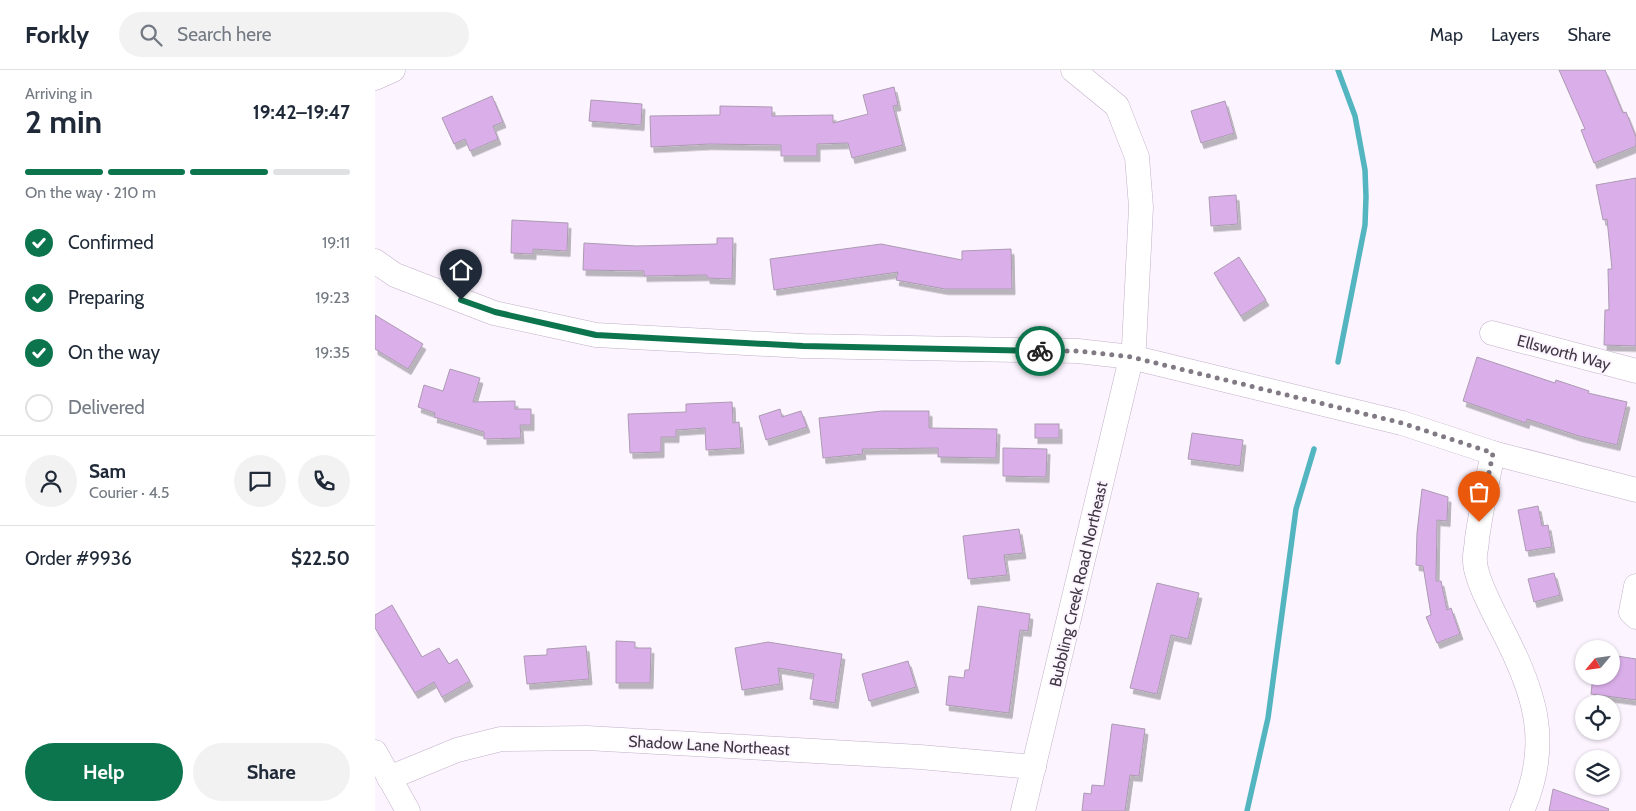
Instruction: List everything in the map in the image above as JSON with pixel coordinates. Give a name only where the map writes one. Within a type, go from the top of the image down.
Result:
[{"type":"street","points":[[375,78],[393,70]]},
{"type":"street","name":"Bubbling Creek Road Northeast","points":[[1023,811],[1134,346],[1141,207],[1137,157],[1117,106],[1073,70]]},
{"type":"street","points":[[375,261],[395,275],[495,312],[596,335],[803,346],[1078,351],[1131,357],[1402,423],[1493,453],[1636,490]]},
{"type":"street","name":"Ellsworth Way","points":[[1492,333],[1636,371]]},
{"type":"street","points":[[1493,453],[1479,522],[1475,562],[1491,607],[1519,661],[1534,709],[1539,741],[1536,774],[1522,811]]},
{"type":"street","points":[[1636,586],[1631,612],[1636,617]]},
{"type":"street","name":"Shadow Lane Northeast","points":[[389,778],[457,750],[501,740],[520,739],[597,739],[920,757],[1034,768]]},
{"type":"street","points":[[375,752],[408,811]]},
{"type":"building","points":[[1559,70],[1605,70],[1623,113],[1626,112],[1636,137],[1636,146],[1594,163],[1581,130],[1585,129]]},
{"type":"building","points":[[894,87],[898,105],[893,106],[903,145],[852,158],[848,143],[817,144],[817,156],[781,156],[781,145],[709,144],[651,147],[650,116],[720,115],[720,106],[772,107],[772,116],[833,115],[833,123],[868,114],[863,95]]},
{"type":"building","points":[[492,96],[503,122],[493,126],[498,139],[470,151],[465,139],[454,144],[442,118]]},
{"type":"building","points":[[591,100],[642,104],[641,125],[589,121]]},
{"type":"building","points":[[1225,101],[1234,133],[1201,143],[1191,111]]},
{"type":"building","points":[[1636,178],[1636,346],[1604,345],[1605,310],[1609,310],[1608,269],[1612,269],[1607,219],[1603,220],[1596,185]]},
{"type":"building","points":[[1236,195],[1238,224],[1211,226],[1209,197]]},
{"type":"building","points":[[512,220],[568,223],[567,251],[533,249],[533,254],[511,253]]},
{"type":"building","points":[[717,238],[733,238],[732,279],[707,278],[707,275],[644,276],[644,271],[583,270],[584,243],[636,246],[717,244]]},
{"type":"building","points":[[881,244],[962,260],[962,251],[1011,249],[1012,289],[945,289],[896,280],[898,272],[774,290],[770,259]]},
{"type":"building","points":[[1239,257],[1266,300],[1241,316],[1214,273]]},
{"type":"building","points":[[375,315],[423,344],[408,369],[375,349]]},
{"type":"building","points":[[1477,357],[1555,383],[1556,380],[1589,391],[1588,393],[1627,402],[1617,445],[1579,436],[1527,419],[1526,423],[1463,401]]},
{"type":"building","points":[[450,369],[480,378],[473,402],[515,401],[515,409],[531,409],[531,425],[520,425],[521,438],[484,439],[484,432],[434,417],[435,413],[418,407],[424,385],[443,391]]},
{"type":"building","points":[[732,402],[733,423],[739,422],[741,448],[706,450],[705,428],[676,430],[676,437],[661,437],[661,452],[630,453],[628,414],[686,412],[686,404]]},
{"type":"building","points":[[780,409],[782,417],[801,411],[807,427],[766,440],[759,416]]},
{"type":"building","points":[[882,411],[929,411],[929,428],[997,429],[996,458],[938,457],[938,448],[862,449],[863,454],[823,458],[819,418]]},
{"type":"building","points":[[1035,424],[1059,424],[1059,438],[1035,438]]},
{"type":"building","points":[[1192,433],[1243,440],[1240,466],[1188,459]]},
{"type":"building","points":[[1003,448],[1047,449],[1046,477],[1003,476]]},
{"type":"building","points":[[1422,489],[1448,497],[1447,521],[1437,520],[1436,581],[1441,581],[1447,610],[1451,608],[1460,634],[1437,643],[1426,617],[1431,615],[1423,566],[1416,565],[1417,533]]},
{"type":"building","points":[[1538,506],[1542,526],[1548,525],[1552,547],[1526,551],[1518,510]]},
{"type":"building","points":[[1019,529],[1023,553],[1004,555],[1007,575],[968,579],[963,536]]},
{"type":"building","points":[[1554,573],[1560,595],[1534,602],[1528,579]]},
{"type":"building","points":[[1157,583],[1199,593],[1188,639],[1171,635],[1157,694],[1130,688]]},
{"type":"building","points":[[392,605],[422,657],[439,648],[449,664],[457,659],[470,681],[442,697],[434,682],[415,693],[375,628],[375,615]]},
{"type":"building","points":[[978,606],[1030,614],[1028,631],[1020,630],[1009,713],[946,705],[949,676],[964,678],[965,670],[969,670]]},
{"type":"building","points":[[616,641],[635,642],[635,648],[651,648],[650,683],[616,683]]},
{"type":"building","points":[[768,642],[842,654],[835,703],[810,699],[814,674],[778,668],[780,684],[742,690],[735,648]]},
{"type":"building","points":[[586,646],[589,679],[527,684],[524,656],[547,655],[547,649]]},
{"type":"building","points":[[1620,656],[1636,659],[1636,700],[1620,698],[1620,695],[1591,694],[1592,685],[1620,685]]},
{"type":"building","points":[[908,661],[916,687],[869,701],[862,674]]},
{"type":"building","points":[[1112,724],[1145,729],[1139,776],[1130,775],[1125,811],[1082,811],[1084,793],[1091,794],[1092,785],[1104,786]]},
{"type":"building","points":[[1553,789],[1609,809],[1608,811],[1549,811]]},
{"type":"waterway","points":[[1338,70],[1355,116],[1365,170],[1366,197],[1365,225],[1338,362]]},
{"type":"waterway","points":[[1247,811],[1268,718],[1296,509],[1314,449]]},
{"type":"way so far","points":[[1040,351],[1078,351],[1131,357],[1333,408],[1402,423],[1493,453],[1479,522]]},
{"type":"route","points":[[461,300],[495,312],[596,335],[803,346],[1040,351]]}]
